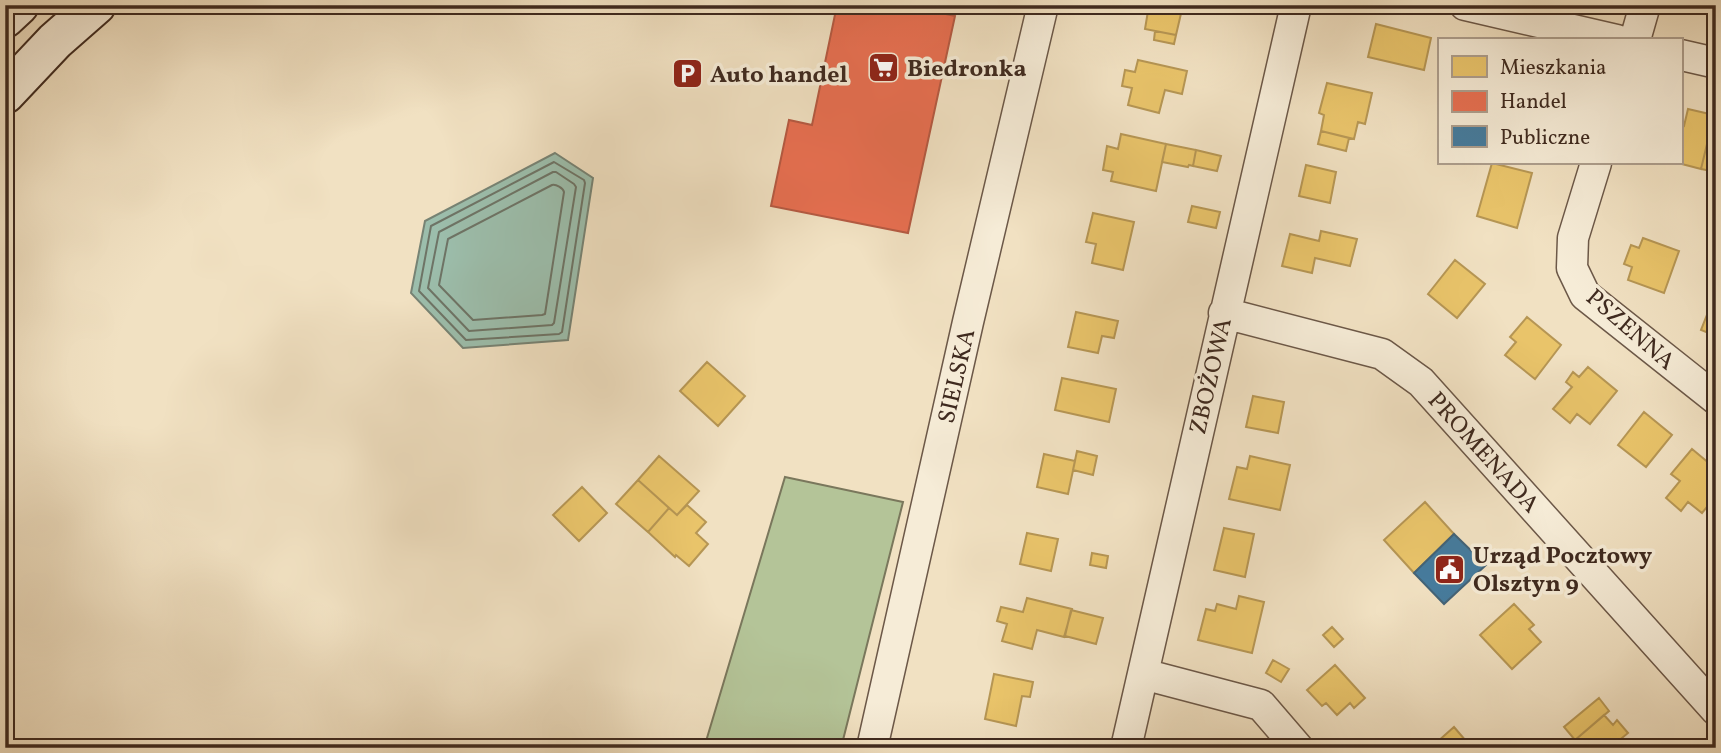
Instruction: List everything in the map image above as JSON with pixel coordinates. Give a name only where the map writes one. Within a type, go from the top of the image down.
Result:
[{"type":"main road","points":[[5,18],[19,5]]},
{"type":"main road","points":[[5,94],[55,41],[96,5]]},
{"type":"street","name":"SIELSKA","points":[[872,748],[1043,5]]},
{"type":"street","name":"ZBOŻOWA","points":[[1126,748],[1296,5]]},
{"type":"street","points":[[1465,5],[1608,38]]},
{"type":"street","points":[[1636,38],[1645,5]]},
{"type":"street","points":[[1682,55],[1716,63]]},
{"type":"street","name":"PSZENNA","points":[[1597,164],[1573,238],[1572,268],[1576,277],[1586,295],[1716,399]]},
{"type":"street","name":"PROMENADA","points":[[1224,313],[1382,354],[1421,383],[1716,710]]},
{"type":"street","points":[[1143,674],[1261,705],[1298,748]]},
{"type":"shaded area","points":[[785,477],[903,502],[841,748],[704,748]]},
{"type":"water","points":[[555,153],[593,178],[568,340],[463,348],[411,293],[425,221]]},
{"type":"building: Mieszkania","points":[[1149,5],[1183,5],[1176,35],[1145,29]]},
{"type":"building: Mieszkania","points":[[1701,5],[1716,5],[1716,16],[1699,11]]},
{"type":"building: Mieszkania","points":[[1376,24],[1431,38],[1424,70],[1368,57]]},
{"type":"building: Mieszkania","points":[[1155,31],[1176,35],[1174,44],[1154,40]]},
{"type":"building: Mieszkania","points":[[1138,60],[1187,71],[1182,94],[1165,90],[1159,113],[1128,105],[1132,88],[1122,86],[1125,70],[1135,72]]},
{"type":"building: Mieszkania","points":[[1327,83],[1372,93],[1365,124],[1358,122],[1354,139],[1321,131],[1324,115],[1319,113]]},
{"type":"building: Mieszkania","points":[[1688,109],[1714,115],[1701,169],[1682,164],[1682,125],[1684,126]]},
{"type":"building: Mieszkania","points":[[1714,115],[1716,116],[1716,172],[1701,169]]},
{"type":"building: Mieszkania","points":[[1321,131],[1349,138],[1346,151],[1318,144]]},
{"type":"building: Mieszkania","points":[[1121,134],[1166,144],[1156,191],[1111,181],[1113,172],[1103,170],[1107,146],[1118,149]]},
{"type":"building: Mieszkania","points":[[1166,144],[1196,150],[1193,166],[1162,162]]},
{"type":"building: Mieszkania","points":[[1196,150],[1221,156],[1217,171],[1193,166]]},
{"type":"building: Mieszkania","points":[[1492,164],[1532,173],[1517,228],[1477,216]]},
{"type":"building: Mieszkania","points":[[1306,165],[1336,172],[1330,203],[1299,196]]},
{"type":"building: Mieszkania","points":[[1192,206],[1220,212],[1216,228],[1188,222]]},
{"type":"building: Mieszkania","points":[[1093,213],[1134,222],[1123,270],[1092,263],[1096,244],[1086,242]]},
{"type":"building: Mieszkania","points":[[1321,231],[1357,239],[1350,266],[1315,258],[1312,273],[1282,266],[1290,234],[1319,241]]},
{"type":"building: Mieszkania","points":[[1643,238],[1679,251],[1664,293],[1628,280],[1632,267],[1624,264],[1631,245],[1639,248]]},
{"type":"building: Mieszkania","points":[[1455,260],[1485,284],[1457,318],[1428,294]]},
{"type":"building: Mieszkania","points":[[1716,292],[1716,336],[1701,330]]},
{"type":"building: Mieszkania","points":[[1076,312],[1118,321],[1114,338],[1102,336],[1098,353],[1068,347]]},
{"type":"building: Mieszkania","points":[[1527,317],[1561,345],[1535,379],[1505,355],[1516,342],[1510,337]]},
{"type":"building: Mieszkania","points":[[707,362],[745,396],[718,426],[680,391]]},
{"type":"building: Mieszkania","points":[[1588,367],[1617,391],[1590,424],[1577,414],[1570,423],[1553,409],[1572,387],[1566,382],[1573,372],[1579,377]]},
{"type":"building: Mieszkania","points":[[1062,378],[1116,389],[1109,422],[1055,410]]},
{"type":"building: Mieszkania","points":[[1253,396],[1284,402],[1278,433],[1246,427]]},
{"type":"building: Mieszkania","points":[[1644,412],[1672,435],[1646,467],[1618,445]]},
{"type":"building: Mieszkania","points":[[1692,449],[1716,469],[1716,496],[1702,513],[1688,502],[1681,511],[1666,498],[1680,481],[1671,474]]},
{"type":"building: Mieszkania","points":[[1077,451],[1097,456],[1093,475],[1073,470]]},
{"type":"building: Mieszkania","points":[[1044,454],[1075,461],[1068,494],[1037,487]]},
{"type":"building: Mieszkania","points":[[659,456],[699,491],[677,515],[638,480]]},
{"type":"building: Mieszkania","points":[[1250,456],[1290,465],[1280,510],[1229,499],[1237,467],[1247,469]]},
{"type":"building: Mieszkania","points":[[638,480],[669,508],[648,532],[616,504]]},
{"type":"building: Mieszkania","points":[[582,487],[607,513],[579,541],[553,515]]},
{"type":"building: Mieszkania","points":[[1425,502],[1454,534],[1414,573],[1384,540]]},
{"type":"building: Mieszkania","points":[[687,505],[706,522],[696,533],[708,544],[689,566],[648,532],[669,508],[677,515]]},
{"type":"building: Mieszkania","points":[[1224,528],[1254,534],[1245,577],[1214,570]]},
{"type":"building: Mieszkania","points":[[1027,533],[1058,539],[1051,571],[1020,564]]},
{"type":"building: Mieszkania","points":[[1092,553],[1108,556],[1106,568],[1090,565]]},
{"type":"building: Mieszkania","points":[[1239,596],[1264,602],[1252,653],[1198,640],[1206,609],[1215,611],[1217,604],[1236,609]]},
{"type":"building: Mieszkania","points":[[1027,598],[1072,609],[1064,637],[1037,630],[1032,649],[1002,641],[1007,624],[997,621],[1001,607],[1023,612]]},
{"type":"building: Mieszkania","points":[[1514,604],[1534,625],[1529,629],[1541,642],[1512,669],[1480,635]]},
{"type":"building: Mieszkania","points":[[1071,610],[1103,618],[1096,644],[1065,636]]},
{"type":"building: Mieszkania","points":[[1332,627],[1343,639],[1334,647],[1323,635]]},
{"type":"building: Mieszkania","points":[[1273,660],[1289,669],[1281,682],[1266,673]]},
{"type":"building: Mieszkania","points":[[1335,665],[1365,698],[1354,708],[1350,703],[1337,715],[1326,703],[1322,706],[1307,690]]},
{"type":"building: Mieszkania","points":[[994,674],[1033,682],[1030,697],[1022,696],[1016,726],[985,719]]},
{"type":"building: Mieszkania","points":[[1599,698],[1609,711],[1575,740],[1564,727]]},
{"type":"building: Mieszkania","points":[[1604,715],[1613,725],[1617,720],[1628,733],[1610,748],[1582,748],[1575,740]]},
{"type":"building: Mieszkania","points":[[1454,727],[1472,748],[1443,748],[1437,742]]},
{"type":"building: Handel","name":"Biedronka","points":[[837,5],[904,5],[955,16],[908,233],[771,206],[789,120],[812,125]]},
{"type":"building: Publiczne","name":"Urząd Pocztowy Olsztyn 9","points":[[1454,534],[1486,565],[1444,604],[1414,573]]},
{"type":"place","name":"Biedronka","points":[[884,68]]},
{"type":"place","name":"Auto handel","points":[[687,74]]},
{"type":"place","name":"Urząd Pocztowy Olsztyn 9","points":[[1450,569]]}]
